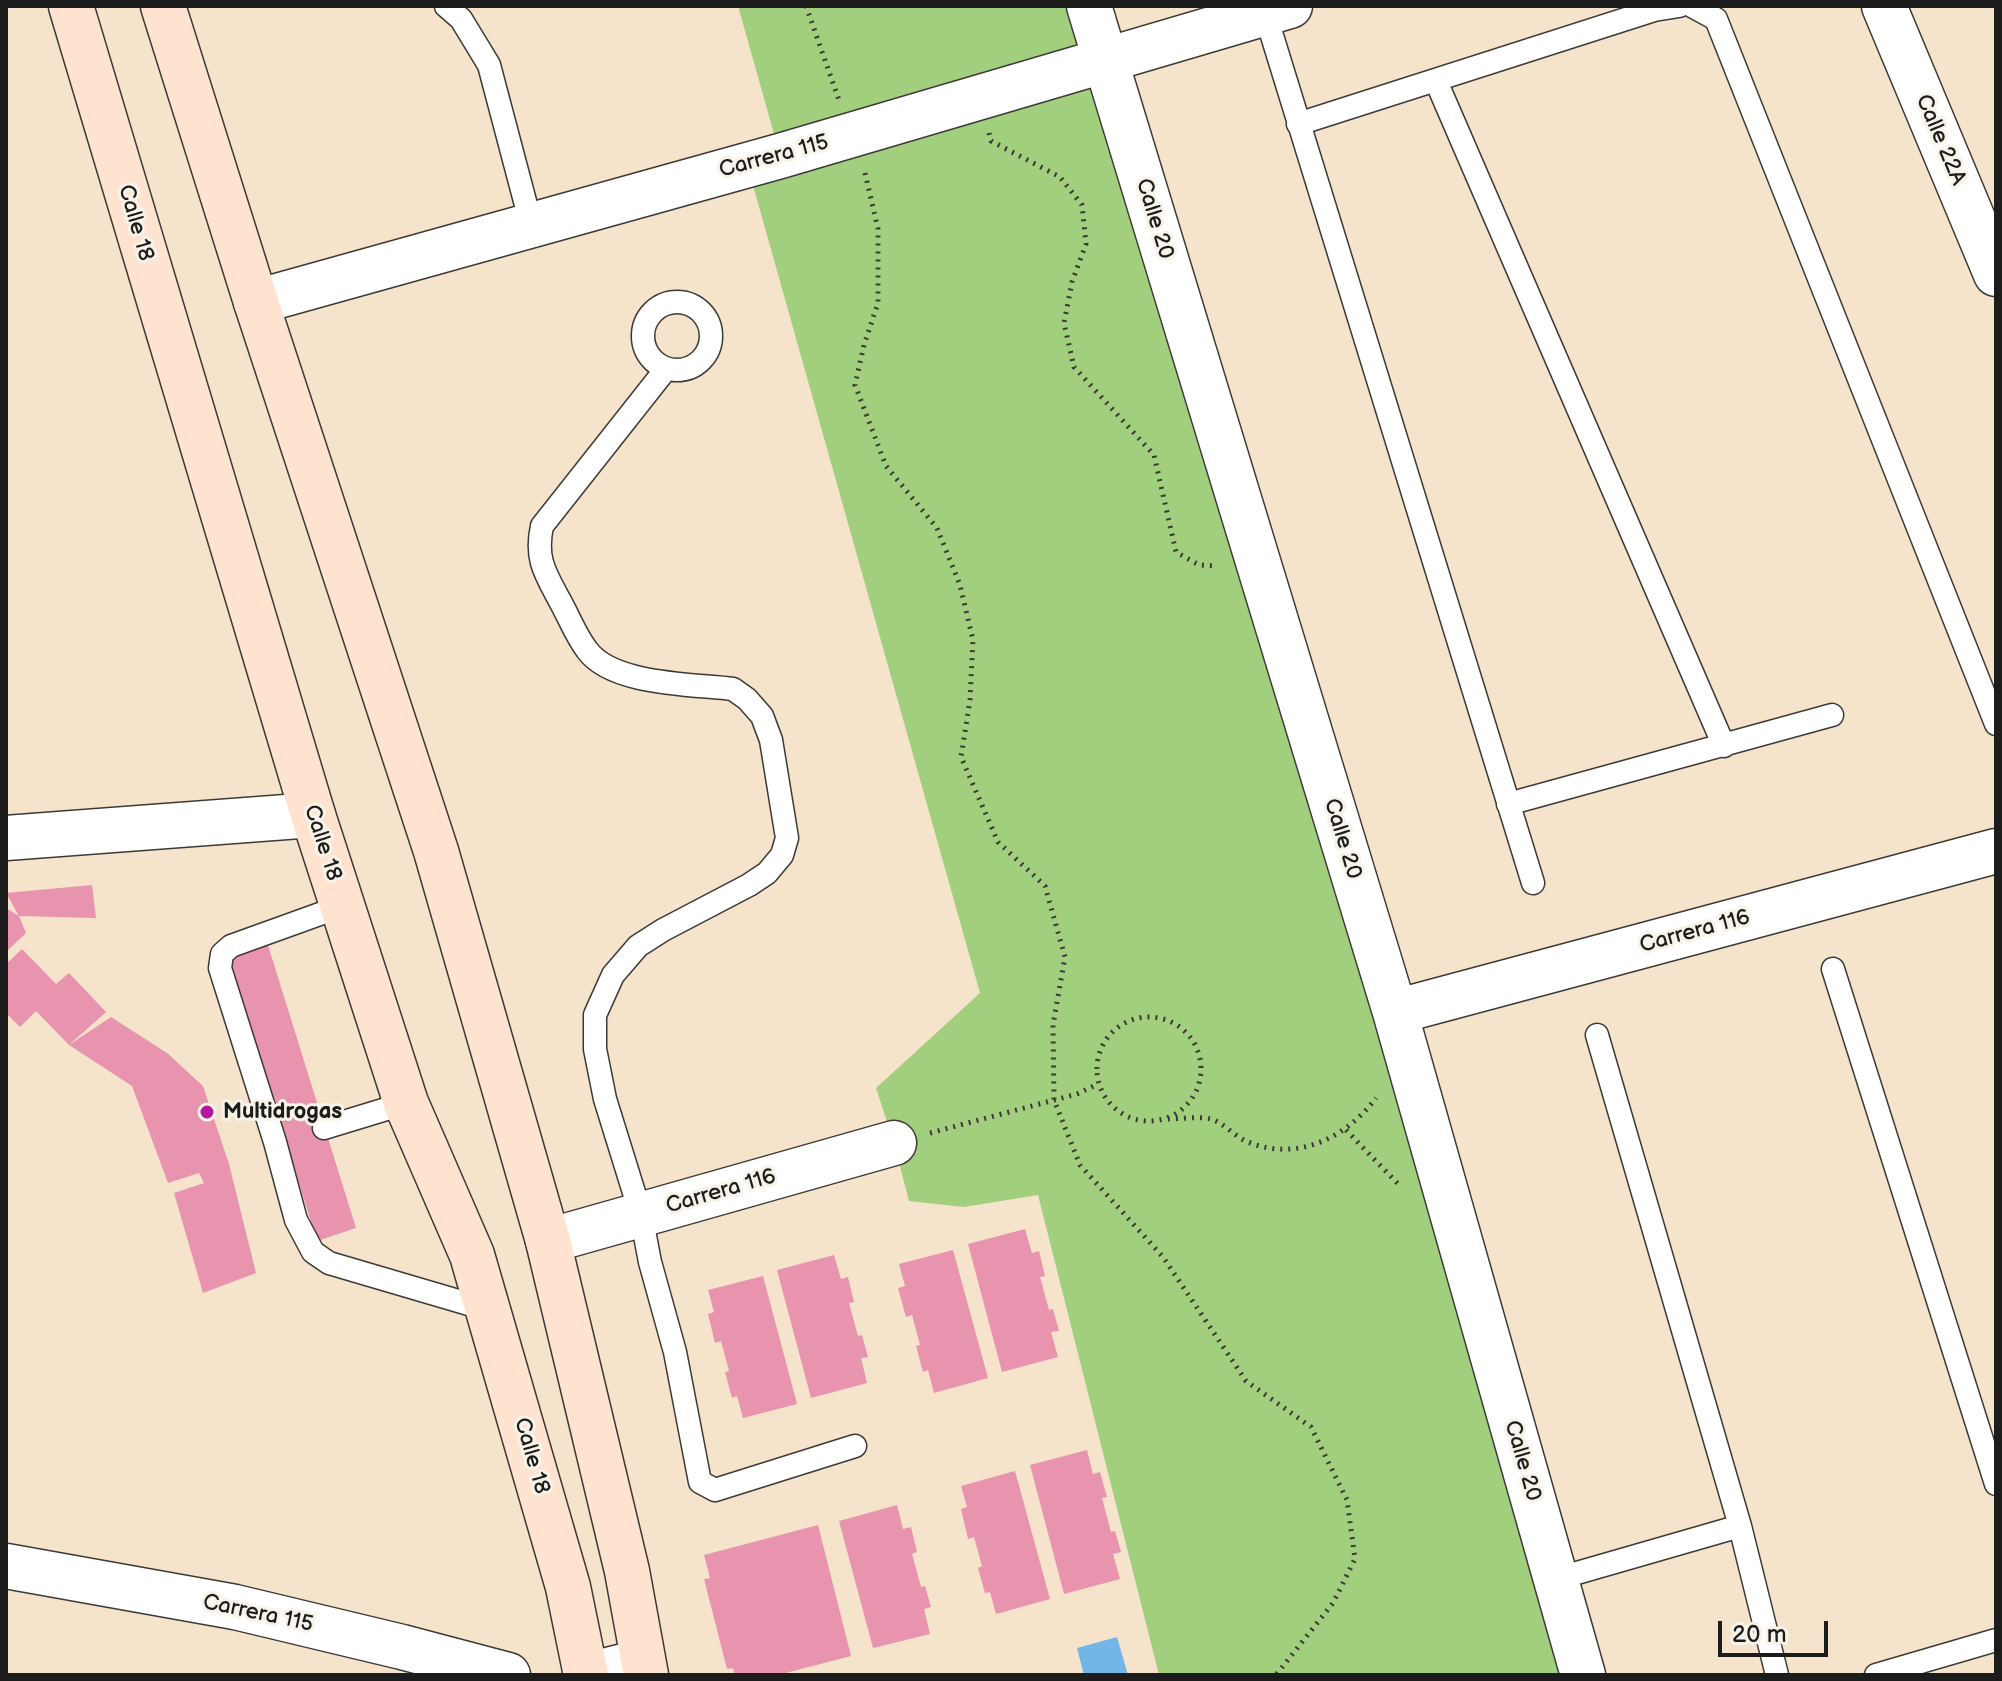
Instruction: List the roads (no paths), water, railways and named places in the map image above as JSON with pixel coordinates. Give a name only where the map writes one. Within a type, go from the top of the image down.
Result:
[{"type":"main road","name":"Calle 18","points":[[71,6],[342,906],[406,1103],[472,1255],[568,1587],[587,1675]]},
{"type":"main road","points":[[163,6],[256,302],[436,851],[548,1241],[627,1571],[645,1668]]},
{"type":"street","name":"Calle 20","points":[[1089,6],[1395,1012],[1583,1675]]},
{"type":"street","name":"Calle 22A","points":[[1884,6],[1996,274]]},
{"type":"street","name":"Carrera 115","points":[[256,302],[852,135],[1278,10]]},
{"type":"street","points":[[6,838],[313,815]]},
{"type":"street","name":"Carrera 116","points":[[1395,1012],[1996,851]]},
{"type":"street","name":"Carrera 116","points":[[548,1241],[894,1143]]},
{"type":"street","name":"Carrera 115","points":[[7,1568],[235,1607],[508,1675]]},
{"type":"street","points":[[587,1675],[645,1668]]},
{"type":"lane","points":[[446,6],[461,19],[489,65],[531,224]]},
{"type":"lane","points":[[1298,124],[1654,10],[1679,6]]},
{"type":"lane","points":[[1692,6],[1716,19],[1996,724]]},
{"type":"lane","points":[[1278,10],[1298,124],[1533,883]]},
{"type":"lane","points":[[1436,81],[1724,746]]},
{"type":"lane","points":[[666,369],[542,526],[537,546],[542,567],[588,652],[605,668],[626,676],[733,689],[755,707],[771,740],[787,838],[782,855],[767,873],[638,946],[613,975],[595,1015],[595,1049],[605,1099],[641,1215],[650,1262],[675,1352],[700,1482],[715,1490],[855,1446]]},
{"type":"lane","points":[[1508,804],[1832,715]]},
{"type":"lane","points":[[342,906],[231,946],[222,954],[220,968],[280,1141],[296,1220],[313,1252],[329,1263],[489,1310]]},
{"type":"lane","points":[[1833,969],[1996,1484]]},
{"type":"lane","points":[[1597,1035],[1740,1526],[1777,1675]]},
{"type":"lane","points":[[324,1128],[406,1103]]},
{"type":"lane","points":[[1556,1579],[1740,1526]]},
{"type":"lane","points":[[1876,1675],[1996,1640]]},
{"type":"water","points":[[1117,1637],[1128,1675],[1084,1675],[1077,1648]]},
{"type":"place","name":"Multidrogas","points":[[207,1112]]}]
